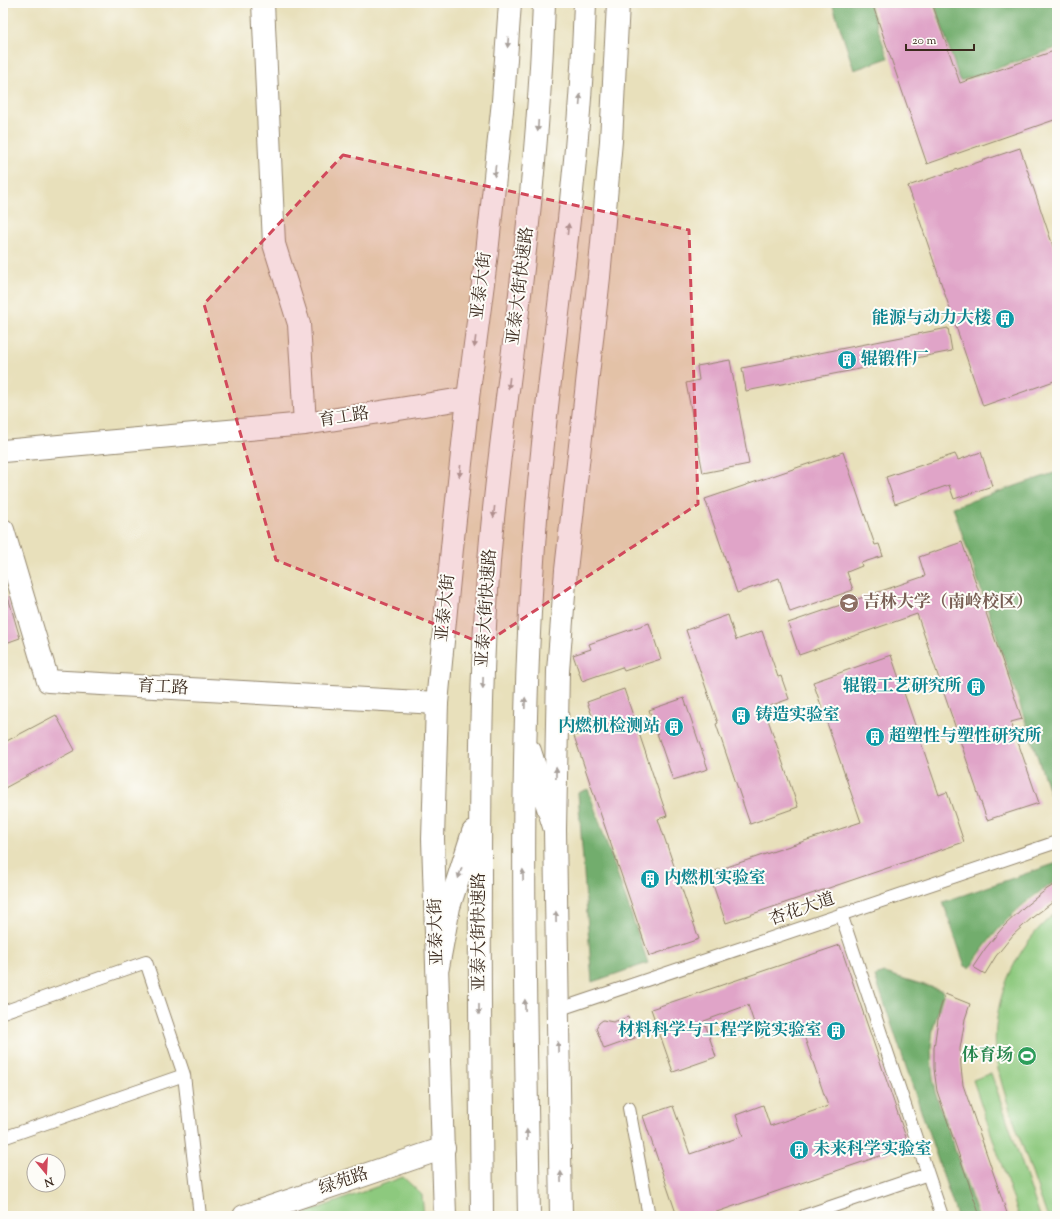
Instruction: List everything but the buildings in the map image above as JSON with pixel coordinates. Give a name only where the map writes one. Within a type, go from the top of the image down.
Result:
[{"type":"main road","points":[[263,3],[274,244],[299,324],[305,424]]},
{"type":"main road","name":"亚泰大街","points":[[445,1216],[433,839],[437,703],[468,398],[503,101],[510,3]]},
{"type":"main road","name":"亚泰大街快速路","points":[[482,1216],[479,1028],[480,809],[483,662],[489,562],[499,462],[538,132],[544,3]]},
{"type":"main road","points":[[529,1216],[523,866],[524,731],[527,658],[535,531],[545,427],[564,268],[578,132],[585,3]]},
{"type":"main road","points":[[562,1216],[557,1010],[555,830],[558,671],[565,585],[600,269],[611,141],[618,3]]},
{"type":"main road","name":"育工路","points":[[3,451],[305,424],[468,398]]},
{"type":"main road","name":"育工路","points":[[3,530],[48,681],[437,703]]},
{"type":"main road","points":[[524,731],[555,830]]},
{"type":"main road","points":[[438,967],[449,906],[480,809]]},
{"type":"main road","name":"绿苑路","points":[[244,1216],[444,1148]]},
{"type":"lane","name":"杏花大道","points":[[557,1010],[1057,842]]},
{"type":"lane","points":[[841,914],[942,1216]]},
{"type":"lane","points":[[3,1012],[146,962],[184,1075],[200,1216]]},
{"type":"lane","points":[[3,1138],[184,1075]]},
{"type":"lane","points":[[629,1108],[649,1216]]},
{"type":"lane","points":[[804,1216],[928,1174]]},
{"type":"highlighted area","points":[[343,155],[689,230],[698,504],[484,644],[276,560],[204,304]]},
{"type":"green space","points":[[832,3],[869,3],[888,58],[854,70]]},
{"type":"green space","points":[[934,3],[1057,3],[1057,48],[960,81]]},
{"type":"green space","points":[[1057,472],[1057,792],[1050,794],[953,507]]},
{"type":"green space","points":[[588,789],[648,963],[592,982],[578,793]]},
{"type":"green space","points":[[1057,863],[1057,881],[1031,899],[1008,919],[997,931],[970,968],[965,966],[943,902]]},
{"type":"green space","name":"体育场","points":[[1057,912],[1057,1216],[1047,1216],[1002,1085],[998,1069],[995,1042],[1000,1001],[1009,975],[1019,956],[1033,935],[1050,917]]},
{"type":"green space","points":[[885,973],[944,991],[933,1029],[931,1048],[935,1092],[978,1216],[957,1216],[875,976]]},
{"type":"green space","points":[[991,1073],[1040,1216],[1019,1216],[973,1080]]},
{"type":"green space","points":[[403,1177],[422,1195],[424,1216],[298,1216]]},
{"type":"place","name":"能源与动力大楼","points":[[1005,319]]},
{"type":"place","name":"辊锻件厂","points":[[847,360]]},
{"type":"place","name":"吉林大学（南岭校区）","points":[[849,603]]},
{"type":"place","name":"辊锻工艺研究所","points":[[976,687]]},
{"type":"place","name":"铸造实验室","points":[[741,716]]},
{"type":"place","name":"内燃机检测站","points":[[674,727]]},
{"type":"place","name":"超塑性与塑性研究所","points":[[875,737]]},
{"type":"place","name":"内燃机实验室","points":[[650,879]]},
{"type":"place","name":"材料科学与工程学院实验室","points":[[836,1031]]},
{"type":"place","name":"体育场","points":[[1027,1056]]},
{"type":"place","name":"未来科学实验室","points":[[799,1150]]}]
